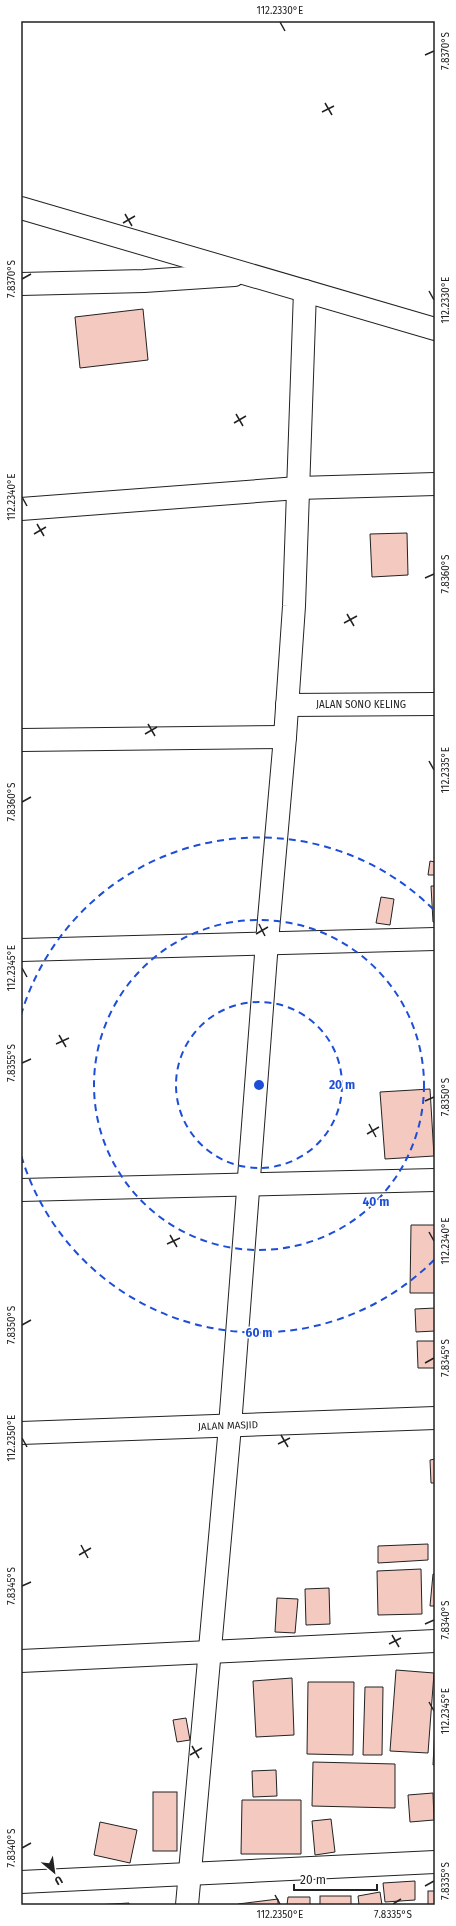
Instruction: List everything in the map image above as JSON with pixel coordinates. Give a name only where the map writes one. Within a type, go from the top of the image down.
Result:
[{"type":"street","points":[[21,208],[435,329]]},
{"type":"street","points":[[21,284],[144,282],[247,274]]},
{"type":"street","points":[[186,1905],[211,1651],[250,1183],[267,942],[285,737],[294,606],[305,291]]},
{"type":"street","points":[[21,509],[298,488],[435,484]]},
{"type":"street","name":"JALAN SONO KELING","points":[[287,705],[435,704]]},
{"type":"street","points":[[21,740],[285,737]]},
{"type":"street","points":[[21,950],[267,942],[435,939]]},
{"type":"street","points":[[21,1190],[250,1183],[435,1180]]},
{"type":"street","name":"JALAN MASJID","points":[[21,1433],[435,1418]]},
{"type":"street","points":[[21,1661],[435,1641]]},
{"type":"street","points":[[21,1882],[435,1862]]},
{"type":"building","points":[[143,309],[148,360],[80,368],[75,317]]},
{"type":"building","points":[[407,533],[408,575],[372,577],[370,534]]},
{"type":"building","points":[[430,861],[435,862],[435,875],[428,875]]},
{"type":"building","points":[[431,886],[435,886],[435,922],[433,922]]},
{"type":"building","points":[[381,897],[394,899],[390,925],[376,923]]},
{"type":"building","points":[[430,1089],[434,1156],[385,1159],[380,1092]]},
{"type":"building","points":[[411,1225],[435,1225],[435,1293],[410,1293]]},
{"type":"building","points":[[435,1308],[435,1331],[416,1332],[415,1309]]},
{"type":"building","points":[[417,1341],[435,1341],[435,1368],[418,1368]]},
{"type":"building","points":[[435,1459],[435,1483],[431,1483],[430,1460]]},
{"type":"building","points":[[428,1544],[428,1560],[378,1563],[378,1546]]},
{"type":"building","points":[[421,1569],[422,1614],[378,1615],[377,1571]]},
{"type":"building","points":[[433,1574],[435,1574],[435,1606],[430,1606]]},
{"type":"building","points":[[329,1588],[330,1624],[306,1625],[305,1589]]},
{"type":"building","points":[[277,1598],[298,1599],[295,1633],[275,1632]]},
{"type":"building","points":[[396,1670],[434,1673],[428,1753],[390,1751]]},
{"type":"building","points":[[292,1678],[294,1735],[256,1737],[253,1681]]},
{"type":"building","points":[[308,1682],[354,1682],[353,1755],[307,1754]]},
{"type":"building","points":[[365,1687],[383,1687],[382,1755],[363,1755]]},
{"type":"building","points":[[186,1718],[190,1740],[177,1742],[173,1720]]},
{"type":"building","points":[[435,1726],[435,1765],[433,1765]]},
{"type":"building","points":[[313,1762],[395,1764],[395,1808],[312,1806]]},
{"type":"building","points":[[276,1770],[277,1796],[253,1797],[252,1771]]},
{"type":"building","points":[[153,1792],[177,1792],[177,1851],[153,1851]]},
{"type":"building","points":[[433,1793],[434,1820],[410,1822],[408,1795]]},
{"type":"building","points":[[242,1800],[301,1800],[301,1854],[241,1854]]},
{"type":"building","points":[[331,1819],[335,1852],[315,1855],[312,1821]]},
{"type":"building","points":[[100,1822],[137,1830],[130,1863],[94,1855]]},
{"type":"building","points":[[415,1881],[415,1900],[385,1902],[383,1883]]},
{"type":"building","points":[[428,1891],[435,1891],[435,1905],[428,1905]]},
{"type":"building","points":[[380,1892],[382,1905],[359,1905],[358,1896]]},
{"type":"building","points":[[320,1896],[351,1896],[351,1905],[320,1905]]},
{"type":"building","points":[[288,1897],[310,1897],[310,1905],[287,1905]]},
{"type":"building","points":[[278,1899],[278,1905],[238,1905],[238,1904]]},
{"type":"building","points":[[129,1903],[129,1905],[96,1905]]}]
